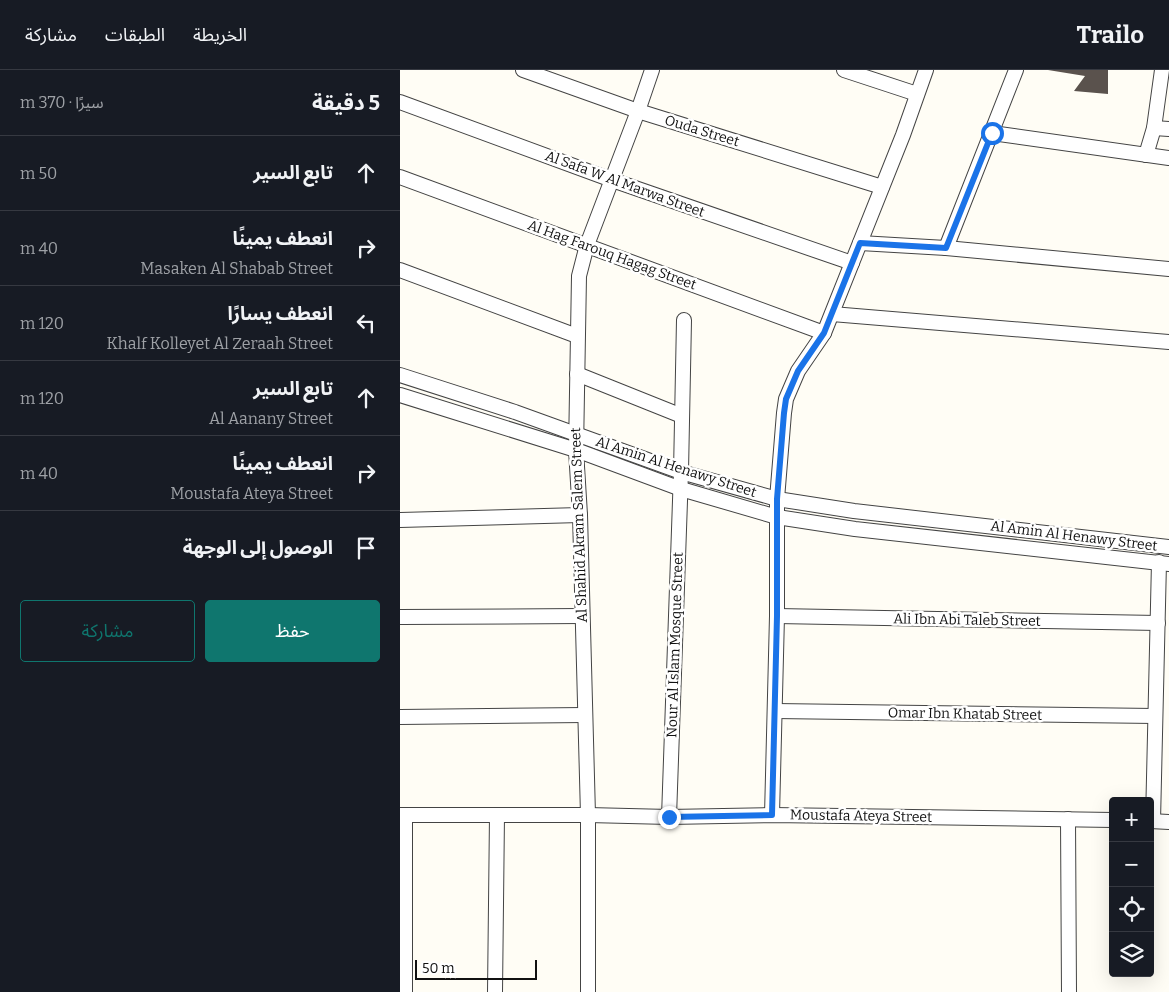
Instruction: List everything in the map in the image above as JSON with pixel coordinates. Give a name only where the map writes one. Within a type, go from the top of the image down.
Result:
[{"type":"street","name":"Ouda Street","points":[[523,70],[638,111],[882,187]]},
{"type":"street","name":"Al Shahid Akram Salem Street","points":[[588,992],[588,815],[581,616],[580,515],[576,450],[579,276],[587,245],[652,70]]},
{"type":"street","points":[[844,70],[917,94]]},
{"type":"street","points":[[772,815],[777,616],[777,499],[786,399],[798,371],[824,333],[926,70]]},
{"type":"street","points":[[946,248],[1016,70]]},
{"type":"street","points":[[1146,155],[1154,128],[1162,70]]},
{"type":"street","name":"Al Safa W Al Marwa Street","points":[[400,102],[612,180],[852,263]]},
{"type":"street","points":[[1154,128],[1169,128]]},
{"type":"street","points":[[992,133],[1169,158]]},
{"type":"street","name":"Al Hag Farouq Hagag Street","points":[[400,177],[824,333]]},
{"type":"street","points":[[860,243],[946,248],[1169,269]]},
{"type":"street","points":[[400,270],[577,336]]},
{"type":"street","points":[[832,314],[1169,342]]},
{"type":"street","name":"Nour Al Islam Mosque Street","points":[[669,817],[682,472],[684,320]]},
{"type":"street","points":[[577,374],[682,416]]},
{"type":"street","name":"Al Amin Al Henawy Street","points":[[400,375],[515,412],[682,472],[777,499],[854,511],[1169,547]]},
{"type":"street","name":"Al Amin Al Henawy Street","points":[[400,395],[576,450],[681,489],[777,517],[855,529],[1164,563]]},
{"type":"street","points":[[400,520],[580,515]]},
{"type":"street","points":[[1153,797],[1158,623],[1164,563]]},
{"type":"street","points":[[400,617],[581,616]]},
{"type":"street","name":"Ali Ibn Abi Taleb Street","points":[[777,616],[1158,623]]},
{"type":"street","name":"Omar Ibn Khatab Street","points":[[775,711],[1156,716]]},
{"type":"street","points":[[400,717],[585,715]]},
{"type":"street","points":[[403,815],[405,992]]},
{"type":"street","name":"Moustafa Ateya Street","points":[[403,815],[669,817],[772,815],[1109,820]]},
{"type":"street","points":[[495,992],[497,815]]},
{"type":"street","points":[[1068,819],[1069,992]]},
{"type":"street","points":[[1154,821],[1169,822]]},
{"type":"building","points":[[1048,70],[1108,70],[1108,94],[1074,91],[1085,76]]},
{"type":"route","points":[[669,817],[772,815],[777,616],[777,499],[786,399],[798,371],[824,333],[860,243],[946,248],[992,133]]}]
